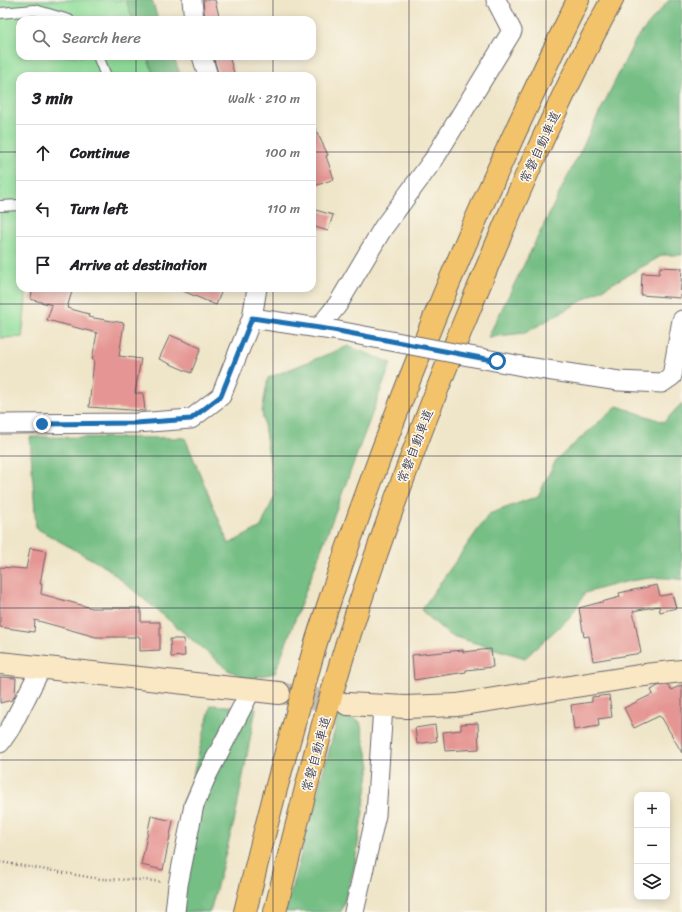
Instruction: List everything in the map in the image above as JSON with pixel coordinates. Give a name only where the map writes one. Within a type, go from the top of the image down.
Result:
[{"type":"highway","points":[[245,912],[268,817],[320,627],[355,523],[406,384],[469,234],[526,108],[578,0]]},
{"type":"highway","name":"常磐自動車道","points":[[275,912],[325,717],[384,530],[434,397],[488,264],[551,120],[612,0]]},
{"type":"highway","points":[[551,120],[628,0]]},
{"type":"street","points":[[192,0],[194,16]]},
{"type":"street","points":[[326,329],[338,304],[383,228],[434,159],[512,31],[496,0]]},
{"type":"street","points":[[203,60],[207,72]]},
{"type":"street","points":[[0,424],[136,423],[191,419],[221,396],[252,318],[256,292]]},
{"type":"street","points":[[252,318],[326,329],[527,366],[619,380],[662,383],[672,376],[682,320]]},
{"type":"street","points":[[0,663],[279,693]]},
{"type":"street","points":[[0,743],[11,727],[41,668]]},
{"type":"street","points":[[347,704],[383,706],[457,705],[645,675],[682,671]]},
{"type":"street","points":[[175,912],[178,885],[194,805],[206,777],[252,690]]},
{"type":"street","points":[[354,912],[376,815],[383,706]]},
{"type":"lane","points":[[0,13],[35,10],[55,16]]},
{"type":"lane","points":[[100,60],[104,72]]},
{"type":"lane","points":[[0,206],[16,205]]},
{"type":"path","points":[[0,862],[100,879],[145,880],[178,885]]},
{"type":"green space","points":[[0,0],[126,0],[132,16],[16,16],[16,60],[148,60],[153,72],[16,72],[16,292],[27,292],[22,337],[0,338]]},
{"type":"green space","points":[[126,0],[152,0],[157,16],[132,16]]},
{"type":"green space","points":[[669,0],[682,0],[682,255],[663,255],[525,333],[488,337],[636,39]]},
{"type":"green space","points":[[148,60],[175,60],[179,72],[153,72]]},
{"type":"green space","points":[[348,346],[391,363],[275,673],[247,679],[228,670],[107,568],[36,528],[30,437],[185,438],[229,544],[261,527],[275,495],[262,412],[268,378]]},
{"type":"green space","points":[[682,403],[682,580],[658,578],[633,580],[585,593],[571,616],[525,658],[449,635],[421,610],[489,514],[538,496],[556,460],[617,406],[664,422]]},
{"type":"green space","points":[[211,705],[256,708],[235,818],[210,912],[183,912],[181,804],[191,783]]},
{"type":"green space","points":[[339,714],[360,722],[370,766],[354,869],[341,912],[285,912]]},
{"type":"building","points":[[203,0],[215,0],[219,16],[205,16]]},
{"type":"building","points":[[214,60],[230,60],[234,72],[218,72]]},
{"type":"building","points":[[316,130],[328,155],[326,156],[334,179],[316,186]]},
{"type":"building","points":[[316,210],[333,215],[328,231],[316,227]]},
{"type":"building","points":[[660,267],[682,268],[680,298],[641,295],[642,273],[659,274]]},
{"type":"building","points":[[33,292],[72,292],[67,308],[89,314],[88,317],[124,323],[119,356],[141,359],[135,393],[143,393],[145,411],[89,407],[94,360],[92,360],[97,333],[47,320],[52,305],[30,299]]},
{"type":"building","points":[[185,292],[221,292],[216,305]]},
{"type":"building","points":[[170,335],[201,348],[191,373],[159,359]]},
{"type":"building","points":[[30,548],[46,551],[40,584],[42,584],[41,594],[92,608],[141,608],[141,622],[160,622],[160,650],[140,651],[140,637],[96,637],[35,620],[34,632],[0,627],[0,567],[26,569]]},
{"type":"building","points":[[657,585],[660,596],[672,594],[676,608],[660,612],[659,606],[633,611],[641,653],[593,661],[589,636],[584,637],[579,608],[620,597],[619,593]]},
{"type":"building","points":[[170,639],[184,639],[185,656],[171,657]]},
{"type":"building","points":[[491,649],[493,667],[466,670],[466,672],[414,680],[412,655]]},
{"type":"building","points":[[0,677],[16,678],[15,695],[12,700],[0,703]]},
{"type":"building","points":[[668,685],[671,690],[682,685],[682,753],[662,718],[659,716],[634,728],[624,708],[653,694],[651,690],[658,686]]},
{"type":"building","points":[[609,695],[612,717],[598,719],[599,726],[574,730],[571,705],[592,702],[592,697]]},
{"type":"building","points":[[478,723],[479,749],[445,751],[443,732],[461,730],[461,724]]},
{"type":"building","points":[[435,725],[437,741],[417,744],[415,728]]},
{"type":"building","points":[[151,816],[173,821],[163,870],[141,865]]},
{"type":"tunnel","points":[[279,693],[347,704]]},
{"type":"route","points":[[42,424],[136,423],[191,419],[221,396],[252,318],[333,330],[497,361]]}]
